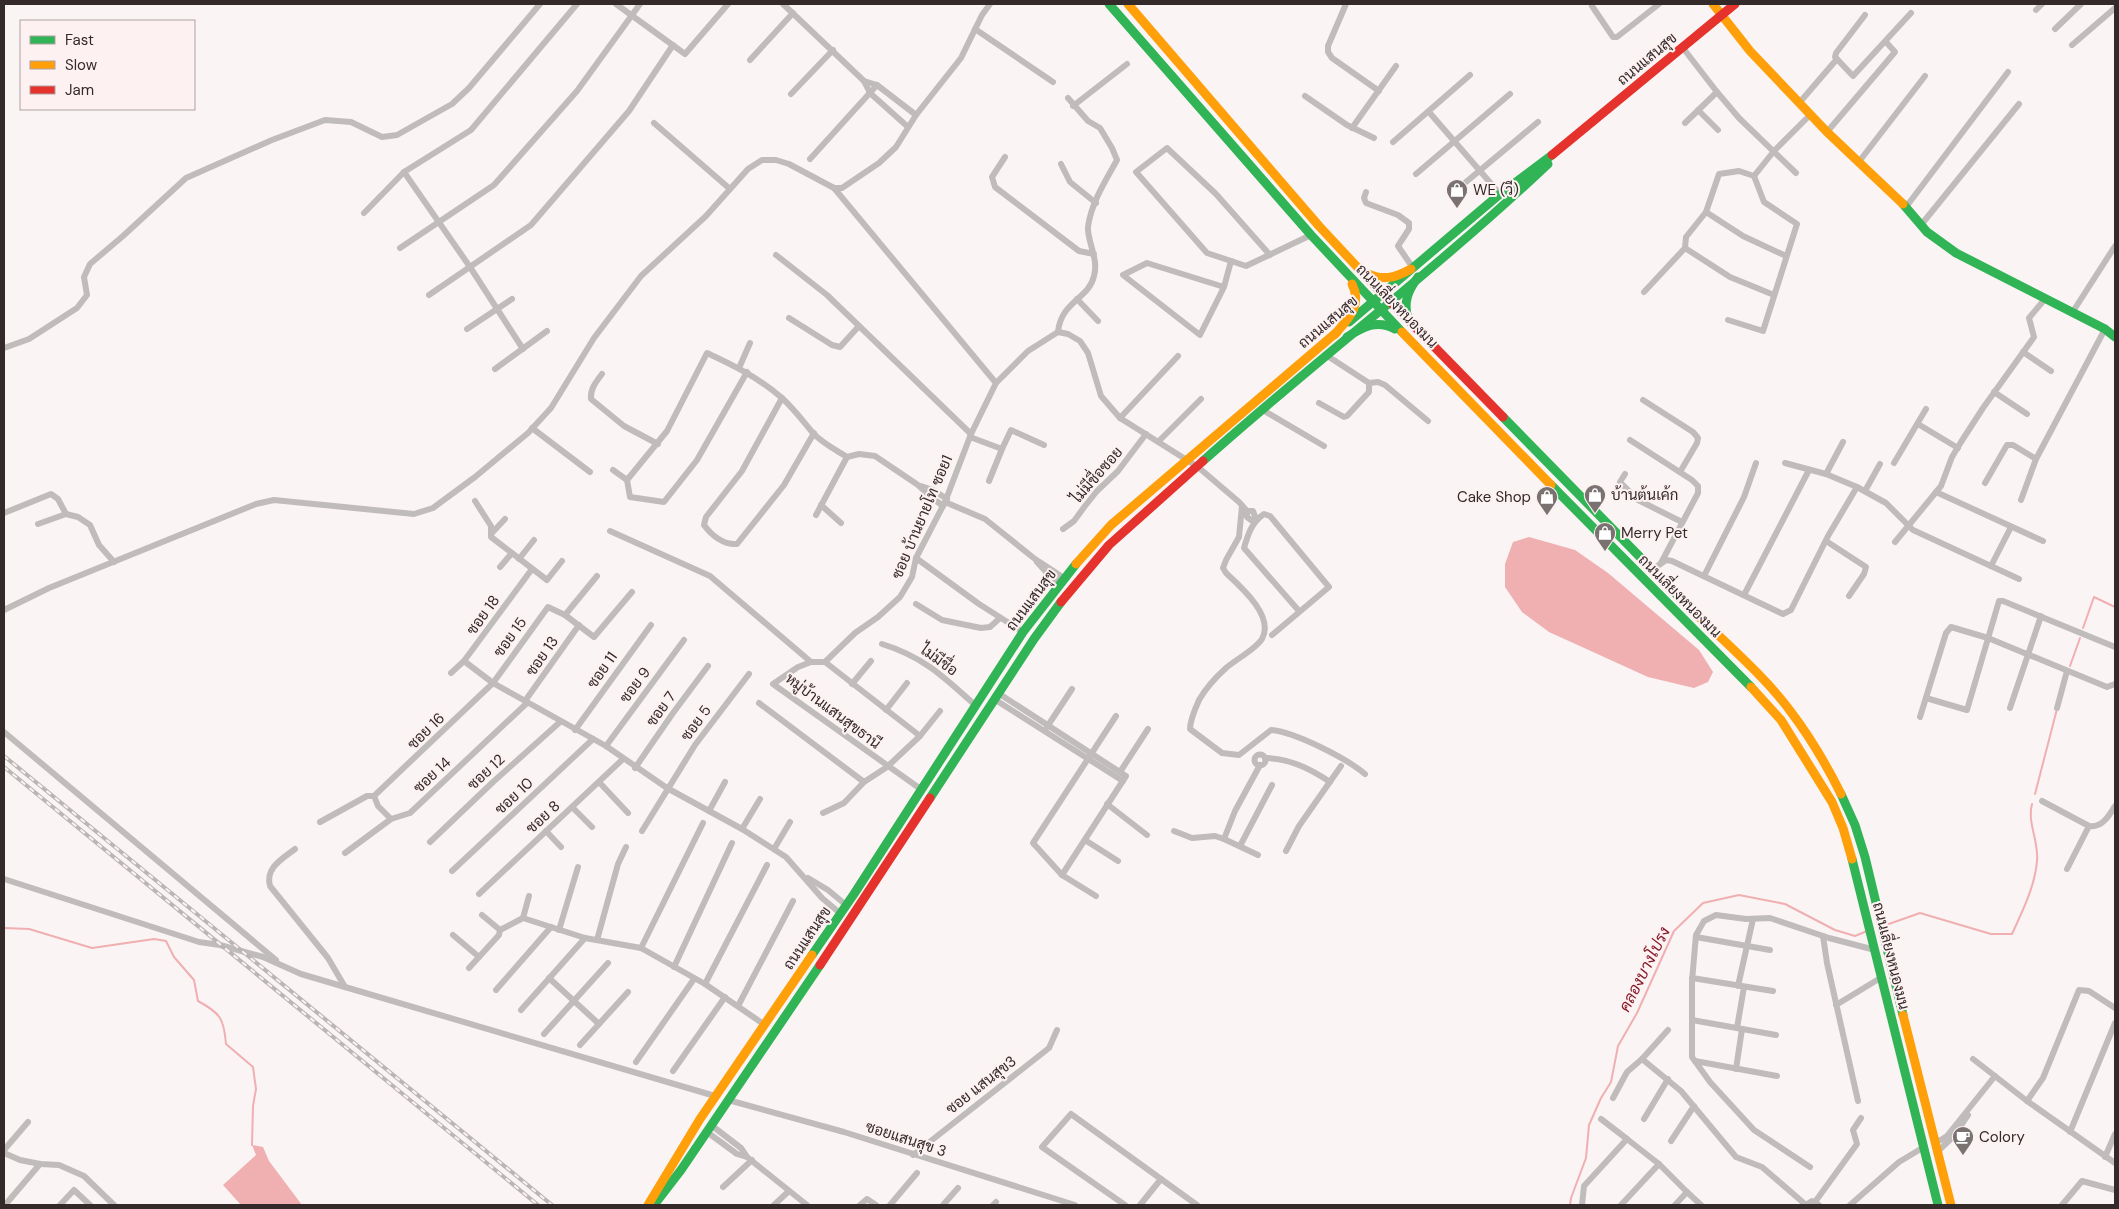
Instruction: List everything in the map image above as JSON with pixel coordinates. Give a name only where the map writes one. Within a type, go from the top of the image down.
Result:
[{"type":"main road","name":"ถนนเลี่ยงหนองมน","points":[[1109,4],[1311,235],[1380,310],[1644,581],[1758,694],[1781,720],[1832,802],[1843,828],[1853,861],[1938,1205]]},
{"type":"main road","name":"ถนนเลี่ยงหนองมน","points":[[1128,4],[1312,218],[1389,302],[1652,570],[1769,686],[1791,711],[1828,770],[1846,804],[1862,849],[1951,1205]]},
{"type":"main road","points":[[1713,4],[1750,51],[1827,132],[1906,207],[1920,225],[1936,240],[1956,253],[2104,329],[2115,337]]},
{"type":"main road","name":"ถนนแสนสุข","points":[[648,1205],[672,1163],[715,1096],[841,914],[1023,632],[1062,580],[1111,525],[1500,194],[1577,136],[1735,4]]},
{"type":"main road","points":[[1138,36],[1148,26]]},
{"type":"main road","name":"ถนนแสนสุข","points":[[654,1205],[728,1100],[927,804],[1034,639],[1069,591],[1109,545],[1261,410],[1508,202],[1577,136]]},
{"type":"main road","points":[[1351,261],[1368,274],[1382,279],[1398,277],[1412,268]]},
{"type":"main road","points":[[1334,335],[1352,314],[1358,301],[1356,290],[1343,269]]},
{"type":"main road","points":[[1410,323],[1405,311],[1404,301],[1408,290],[1418,278]]},
{"type":"main road","points":[[1347,337],[1370,324],[1380,322],[1390,325],[1407,337]]},
{"type":"main road","points":[[929,779],[931,786],[938,787]]},
{"type":"main road","points":[[916,800],[920,796],[925,797],[927,804]]},
{"type":"main road","points":[[700,1119],[709,1128]]},
{"type":"street","points":[[4,348],[29,339],[76,308],[86,295],[84,277],[90,264],[124,236],[186,178],[272,140],[326,120],[351,122],[382,137],[397,135],[452,104],[540,4]]},
{"type":"street","points":[[364,213],[404,172],[471,130],[577,4]]},
{"type":"street","points":[[616,4],[685,54],[728,4]]},
{"type":"street","points":[[400,248],[494,184],[577,91],[640,4]]},
{"type":"street","points":[[784,4],[864,81],[870,93],[908,127]]},
{"type":"street","points":[[834,188],[842,188],[879,162],[896,147],[916,115],[961,58],[990,4]]},
{"type":"street","points":[[1346,4],[1328,46],[1328,52],[1332,58],[1379,91]]},
{"type":"street","points":[[1592,6],[1613,37],[1617,37],[1659,4]]},
{"type":"street","points":[[2036,10],[2042,4]]},
{"type":"street","points":[[2055,29],[2081,4]]},
{"type":"street","points":[[2072,45],[2115,8]]},
{"type":"street","points":[[750,60],[793,13]]},
{"type":"street","points":[[1865,15],[1836,53],[1835,57],[1853,76],[1911,13]]},
{"type":"street","points":[[975,29],[1053,82]]},
{"type":"street","points":[[1827,132],[1895,52],[1886,42]]},
{"type":"street","points":[[429,295],[531,225],[629,111],[673,44]]},
{"type":"street","points":[[1683,48],[1739,118],[1796,173]]},
{"type":"street","points":[[791,94],[833,50]]},
{"type":"street","points":[[1800,102],[1837,59]]},
{"type":"street","points":[[1073,106],[1127,64]]},
{"type":"street","points":[[1352,128],[1396,66]]},
{"type":"street","points":[[1906,207],[2008,72]]},
{"type":"street","points":[[1393,142],[1470,75]]},
{"type":"street","points":[[1858,163],[1925,76]]},
{"type":"street","points":[[864,81],[877,84],[916,115]]},
{"type":"street","points":[[810,159],[877,84]]},
{"type":"street","points":[[1685,123],[1717,92]]},
{"type":"street","points":[[1416,174],[1510,94]]},
{"type":"street","points":[[1305,96],[1352,128],[1374,138]]},
{"type":"street","points":[[1068,98],[1088,121],[1100,128],[1117,160],[1096,203],[1088,228],[1094,254],[1094,276],[1088,288],[1065,312],[1060,320],[1058,332],[1068,334],[1080,341],[1088,353],[1101,396],[1120,418],[1188,459],[1240,502],[1244,509],[1239,537],[1223,568],[1248,594],[1258,609],[1264,622],[1264,632],[1262,640],[1226,668],[1205,691],[1190,723],[1190,729],[1222,753],[1239,755],[1271,730],[1280,730],[1318,746],[1366,774]]},
{"type":"street","points":[[1920,225],[2018,104]]},
{"type":"street","points":[[1698,110],[1718,130]]},
{"type":"street","points":[[1429,112],[1500,194]]},
{"type":"street","points":[[1754,176],[1774,151],[1811,114]]},
{"type":"street","points":[[1454,192],[1538,122]]},
{"type":"street","points":[[654,123],[730,189]]},
{"type":"street","points":[[1270,255],[1216,194],[1167,148],[1136,172],[1207,253],[1246,266],[1270,255],[1311,235]]},
{"type":"street","points":[[1005,157],[992,178],[995,187],[1078,251],[1094,254]]},
{"type":"street","points":[[4,610],[49,588],[256,504],[274,500],[414,514],[433,508],[475,478],[532,428],[551,408],[594,338],[642,276],[706,216],[748,170],[762,160],[776,160],[790,164],[834,188],[996,383]]},
{"type":"street","points":[[1062,164],[1070,182],[1096,203]]},
{"type":"street","points":[[1644,292],[1685,248],[1686,237],[1706,212],[1719,174],[1738,171],[1754,176]]},
{"type":"street","points":[[404,172],[498,308],[523,349]]},
{"type":"street","points":[[1728,320],[1763,331],[1797,224],[1764,202],[1754,176]]},
{"type":"street","points":[[1366,192],[1364,198],[1366,203],[1403,217],[1409,223],[1409,229],[1398,246],[1412,268]]},
{"type":"street","points":[[1706,212],[1743,236],[1786,256]]},
{"type":"street","points":[[2072,313],[2115,246]]},
{"type":"street","points":[[1685,248],[1730,276],[1774,295]]},
{"type":"street","points":[[776,255],[827,295],[970,436],[1002,449]]},
{"type":"street","points":[[1224,287],[1147,263],[1123,275],[1200,334],[1224,287],[1231,261]]},
{"type":"street","points":[[467,329],[512,299]]},
{"type":"street","points":[[1077,299],[1098,320]]},
{"type":"street","points":[[1895,542],[1936,492],[1952,457],[1994,392],[2034,337],[2028,318],[2045,299]]},
{"type":"street","points":[[789,318],[832,345],[840,347],[859,326]]},
{"type":"street","points":[[2021,500],[2036,459],[2104,329]]},
{"type":"street","points":[[495,369],[547,331]]},
{"type":"street","name":"ซอย บ้านยายโท ซอย1","points":[[824,662],[855,633],[878,617],[900,597],[912,577],[916,558],[945,502],[970,436],[996,383],[1028,351],[1058,332]]},
{"type":"street","points":[[739,368],[750,343]]},
{"type":"street","points":[[2023,352],[2051,371]]},
{"type":"street","points":[[627,480],[667,431],[707,353],[747,372],[782,398],[803,418],[814,433],[847,457]]},
{"type":"street","points":[[1326,355],[1369,383],[1378,382],[1385,385],[1428,421]]},
{"type":"street","points":[[1120,418],[1178,356]]},
{"type":"street","points":[[613,470],[627,480],[630,497],[664,502],[697,460],[747,372]]},
{"type":"street","points":[[602,374],[590,394],[591,400],[624,426],[658,444]]},
{"type":"street","points":[[1319,403],[1344,417],[1347,416],[1369,392],[1369,383]]},
{"type":"street","points":[[1994,392],[2027,414]]},
{"type":"street","points":[[782,398],[742,471],[706,517],[704,525],[710,532],[728,545],[737,544],[784,485],[814,433]]},
{"type":"street","points":[[1159,441],[1201,399]]},
{"type":"street","points":[[1643,400],[1693,432],[1698,438],[1680,472]]},
{"type":"street","points":[[1261,410],[1324,446]]},
{"type":"street","points":[[1894,463],[1926,410]]},
{"type":"street","points":[[1918,424],[1958,448]]},
{"type":"street","points":[[532,428],[590,472]]},
{"type":"street","points":[[988,481],[1011,430],[1044,445]]},
{"type":"street","name":"ไม่มีชื่อซอย","points":[[1063,529],[1074,521],[1090,498],[1118,471],[1146,434]]},
{"type":"street","points":[[1630,440],[1680,472],[1696,484],[1699,489],[1661,564]]},
{"type":"street","points":[[1826,474],[1843,442]]},
{"type":"street","points":[[1985,483],[2007,445],[2013,445],[2036,459]]},
{"type":"street","points":[[816,516],[847,457],[859,454],[875,456],[918,484],[933,490],[945,502],[985,520],[1035,560],[1047,573],[1062,580]]},
{"type":"street","points":[[1704,576],[1744,497],[1756,463]]},
{"type":"street","points":[[1785,463],[1826,474],[1858,487],[1886,503],[1907,526],[2019,580]]},
{"type":"street","points":[[1865,491],[1880,464]]},
{"type":"street","points":[[1744,595],[1809,470]]},
{"type":"street","points":[[1625,474],[1620,482],[1638,500],[1682,522]]},
{"type":"street","points":[[1652,570],[1666,560],[1672,561],[1783,614],[1791,610],[1826,541],[1858,487]]},
{"type":"street","points":[[1936,492],[2043,542]]},
{"type":"street","points":[[4,513],[51,494],[58,499],[66,514]]},
{"type":"street","points":[[475,501],[491,526],[491,537],[547,580],[562,562]]},
{"type":"street","points":[[821,505],[841,523]]},
{"type":"street","points":[[1244,509],[1253,511],[1256,520]]},
{"type":"street","points":[[38,524],[66,514],[86,521],[98,545],[114,562]]},
{"type":"street","points":[[1272,635],[1329,587],[1270,516],[1264,514],[1256,520],[1248,534],[1244,548],[1299,612]]},
{"type":"street","points":[[491,534],[505,519]]},
{"type":"street","points":[[1991,566],[2011,527]]},
{"type":"street","points":[[610,531],[710,576],[811,662],[824,662],[920,736]]},
{"type":"street","points":[[519,559],[534,540]]},
{"type":"street","points":[[1826,541],[1866,567],[1864,574],[1849,596]]},
{"type":"street","points":[[500,567],[512,553]]},
{"type":"street","points":[[916,558],[1000,618],[1023,632]]},
{"type":"street","name":"ซอย 18","points":[[451,673],[464,661],[532,569]]},
{"type":"street","points":[[597,576],[565,615],[594,636],[632,592]]},
{"type":"street","points":[[1926,698],[1967,710],[1999,601],[2115,647]]},
{"type":"street","points":[[916,604],[942,620],[981,628],[990,627],[1000,618]]},
{"type":"street","name":"ซอย 15","points":[[493,683],[548,607],[565,615]]},
{"type":"street","points":[[2010,708],[2040,616]]},
{"type":"street","name":"ซอย 13","points":[[526,702],[579,625]]},
{"type":"street","name":"ซอย 11","points":[[575,730],[651,625]]},
{"type":"street","points":[[1920,717],[1949,628],[1954,626],[2107,687],[2115,684]]},
{"type":"street","name":"ซอย 9","points":[[606,746],[684,640]]},
{"type":"street","name":"ไม่มีชื่อ","points":[[882,644],[918,658],[937,671],[976,706]]},
{"type":"street","points":[[464,661],[493,683],[606,746],[635,768],[667,788],[742,829],[786,857],[822,898],[841,914]]},
{"type":"street","points":[[852,684],[871,661]]},
{"type":"street","name":"หมู่บ้านแสนสุขธานี","points":[[811,662],[798,667],[774,684],[887,767],[922,790]]},
{"type":"street","name":"ซอย 7","points":[[635,768],[673,712],[708,666]]},
{"type":"street","points":[[2057,708],[2067,671]]},
{"type":"street","name":"ซอย 5","points":[[642,831],[667,788],[696,745],[749,674]]},
{"type":"street","name":"ซอย 16","points":[[320,822],[366,796],[374,796],[493,683]]},
{"type":"street","points":[[886,710],[907,683]]},
{"type":"street","points":[[1046,728],[1072,689]]},
{"type":"street","points":[[996,696],[1008,699],[1019,710],[1046,728],[1126,776],[1062,875]]},
{"type":"street","points":[[996,696],[1004,706],[1019,710]]},
{"type":"street","points":[[1004,706],[1008,699]]},
{"type":"street","name":"ซอย 14","points":[[345,853],[391,819],[410,813],[526,702]]},
{"type":"street","points":[[759,703],[864,782]]},
{"type":"street","name":"หมู่บ้านแสนสุขธานี","points":[[824,813],[844,803],[864,782],[887,767],[920,736],[940,711]]},
{"type":"street","points":[[1096,896],[1062,875],[1033,843],[1116,716]]},
{"type":"street","name":"ซอย 12","points":[[430,842],[560,722]]},
{"type":"street","points":[[1120,772],[1148,729]]},
{"type":"street","points":[[4,732],[281,964]]},
{"type":"street","name":"ซอย 10","points":[[452,872],[593,739]]},
{"type":"street","points":[[1250,747],[1257,756]]},
{"type":"street","points":[[1257,756],[1262,755],[1265,758],[1293,762],[1311,770],[1330,782]]},
{"type":"street","points":[[1090,756],[1122,781]]},
{"type":"street","points":[[1257,756],[1255,761],[1260,765]]},
{"type":"street","points":[[1224,839],[1235,811],[1260,765],[1264,763],[1265,758]]},
{"type":"street","name":"ซอย 8","points":[[479,894],[624,759]]},
{"type":"street","points":[[1286,851],[1299,826],[1341,766]]},
{"type":"street","points":[[599,782],[628,814]]},
{"type":"street","points":[[709,811],[725,782]]},
{"type":"street","points":[[1240,846],[1272,785]]},
{"type":"street","points":[[374,796],[378,806],[391,819]]},
{"type":"street","points":[[742,829],[760,799]]},
{"type":"street","points":[[2042,801],[2094,827],[2114,811]]},
{"type":"street","points":[[1108,804],[1147,836]]},
{"type":"street","points":[[572,807],[592,827]]},
{"type":"street","points":[[774,850],[790,822]]},
{"type":"street","points":[[641,948],[702,823]]},
{"type":"street","points":[[2067,868],[2089,826]]},
{"type":"street","points":[[546,831],[561,847]]},
{"type":"street","points":[[1174,831],[1192,838],[1215,836],[1258,854]]},
{"type":"street","points":[[1084,840],[1118,861]]},
{"type":"street","points":[[674,967],[732,843]]},
{"type":"street","points":[[597,940],[618,864],[626,847]]},
{"type":"street","points":[[295,849],[270,871],[268,878],[270,886],[328,958],[345,987]]},
{"type":"street","points":[[705,984],[767,865]]},
{"type":"street","points":[[559,930],[578,867]]},
{"type":"street","points":[[804,876],[828,890],[846,905]]},
{"type":"street","points":[[4,879],[199,942],[230,948],[281,964],[301,974],[715,1096]]},
{"type":"street","points":[[523,918],[529,896]]},
{"type":"street","points":[[738,1006],[792,901]]},
{"type":"street","points":[[482,915],[500,930]]},
{"type":"street","points":[[1810,1167],[1754,1130],[1692,1057],[1692,978],[1696,937],[1704,921],[1710,916],[1716,915],[1778,920],[1823,936],[1874,945]]},
{"type":"street","points":[[469,968],[499,935],[500,930],[523,918],[585,938],[641,948],[705,984],[765,1025]]},
{"type":"street","points":[[1736,1069],[1741,986],[1746,946],[1753,918]]},
{"type":"street","points":[[496,990],[551,927]]},
{"type":"street","points":[[453,935],[479,956]]},
{"type":"street","points":[[1823,936],[1836,1005],[1858,1101]]},
{"type":"street","points":[[1696,937],[1770,950]]},
{"type":"street","points":[[521,1010],[585,938]]},
{"type":"street","points":[[544,1034],[608,963]]},
{"type":"street","points":[[1836,1005],[1882,977]]},
{"type":"street","points":[[549,978],[600,1024]]},
{"type":"street","points":[[1692,978],[1773,991]]},
{"type":"street","points":[[636,1062],[694,979]]},
{"type":"street","points":[[2027,1100],[2043,1078],[2079,990],[2089,991],[2115,1008]]},
{"type":"street","points":[[580,1045],[628,992]]},
{"type":"street","points":[[673,1071],[725,997]]},
{"type":"street","points":[[1692,1020],[1776,1035]]},
{"type":"street","points":[[2070,1132],[2115,1023]]},
{"type":"street","name":"ซอย แสนสุข3","points":[[913,1155],[1049,1048],[1057,1030]]},
{"type":"street","points":[[1613,1098],[1627,1072],[1642,1059],[1668,1030]]},
{"type":"street","points":[[1973,1058],[2115,1164]]},
{"type":"street","points":[[1642,1059],[1668,1080],[1694,1106],[1736,1157],[1762,1168],[1806,1205],[1810,1202],[1817,1203],[1857,1144],[1853,1130],[1861,1118]]},
{"type":"street","points":[[1694,1061],[1777,1076]]},
{"type":"street","points":[[1937,1152],[1953,1137],[1995,1076]]},
{"type":"street","points":[[1644,1120],[1668,1080]]},
{"type":"street","name":"ซอยแสนสุข 3","points":[[728,1100],[844,1132],[1075,1205]]},
{"type":"street","points":[[1934,1141],[1941,1140],[1947,1136],[1974,1105]]},
{"type":"street","points":[[1671,1141],[1694,1106]]},
{"type":"street","points":[[1125,1205],[1042,1147],[1071,1114],[1197,1205]]},
{"type":"street","points":[[1601,1119],[1659,1164],[1701,1205]]},
{"type":"street","points":[[28,1122],[4,1152],[20,1160],[40,1164],[59,1164],[84,1176],[114,1205]]},
{"type":"street","points":[[709,1128],[741,1148],[749,1158],[807,1205]]},
{"type":"street","points":[[2105,1158],[2115,1134]]},
{"type":"street","points":[[1582,1205],[1584,1186],[1628,1139]]},
{"type":"street","points":[[1850,1205],[1898,1162],[1924,1147]]},
{"type":"street","points":[[723,1187],[749,1158]]},
{"type":"street","points":[[5,1205],[40,1164]]},
{"type":"street","points":[[1621,1205],[1659,1164]]},
{"type":"street","points":[[890,1205],[917,1172]]},
{"type":"street","points":[[1140,1205],[1161,1179]]},
{"type":"street","points":[[2062,1205],[2082,1181],[2115,1190]]},
{"type":"street","points":[[943,1205],[958,1188]]},
{"type":"street","points":[[60,1205],[74,1190],[90,1205]]},
{"type":"street","points":[[774,1205],[789,1191]]},
{"type":"street","points":[[1675,1205],[1687,1192]]},
{"type":"street","points":[[860,1205],[866,1199],[876,1205]]},
{"type":"shaded area","points":[[1529,537],[1575,550],[1608,573],[1699,650],[1713,672],[1708,682],[1694,688],[1648,677],[1549,632],[1522,612],[1505,587],[1505,564],[1513,542]]},
{"type":"shaded area","points":[[252,1145],[263,1147],[269,1161],[302,1205],[241,1205],[223,1185],[256,1155]]},
{"type":"waterway","points":[[2083,628],[2094,597],[2115,607]]},
{"type":"waterway","points":[[2070,666],[2080,638]]},
{"type":"waterway","points":[[2035,794],[2057,709]]},
{"type":"waterway","points":[[1886,925],[1920,913],[1991,934],[2012,934],[2028,898],[2036,870],[2037,854],[2031,818],[2032,804]]},
{"type":"waterway","name":"คลองบางโปรง","points":[[1570,1205],[1586,1158],[1589,1125],[1601,1098],[1611,1082],[1618,1046],[1637,1013],[1674,931],[1703,903],[1739,895],[1785,904],[1835,930],[1855,936],[1867,931]]},
{"type":"waterway","points":[[4,928],[29,929],[92,948],[154,939],[166,941],[174,957],[194,980],[198,1001],[220,1017],[224,1028],[226,1044],[253,1067],[256,1089],[253,1106],[252,1145]]},
{"type":"railway","points":[[4,756],[552,1205]]},
{"type":"railway","points":[[4,767],[538,1205]]},
{"type":"traffic: fast","points":[[1109,4],[1311,235],[1402,332]]},
{"type":"traffic: fast","points":[[1349,322],[1500,194],[1552,155]]},
{"type":"traffic: fast","points":[[1203,461],[1464,240],[1548,164]]},
{"type":"traffic: fast","points":[[1903,204],[1927,232],[1956,253],[2105,329],[2115,337]]},
{"type":"traffic: fast","points":[[1408,319],[1407,297],[1418,277]]},
{"type":"traffic: fast","points":[[1347,337],[1364,327],[1376,324],[1395,329]]},
{"type":"traffic: fast","points":[[1503,417],[1689,607]]},
{"type":"traffic: fast","points":[[1551,485],[1751,687]]},
{"type":"traffic: fast","points":[[812,955],[854,894],[1023,632],[1076,564]]},
{"type":"traffic: fast","points":[[930,798],[1034,639],[1061,602]]},
{"type":"traffic: fast","points":[[1841,794],[1855,825],[1865,857],[1903,1015]]},
{"type":"traffic: fast","points":[[1852,859],[1938,1205]]},
{"type":"traffic: fast","points":[[654,1205],[681,1170],[820,965]]},
{"type":"traffic: slow","points":[[1128,4],[1319,226],[1374,285]]},
{"type":"traffic: slow","points":[[1713,4],[1750,51],[1827,132],[1903,204]]},
{"type":"traffic: slow","points":[[1366,273],[1383,278],[1400,275],[1411,269]]},
{"type":"traffic: slow","points":[[1334,335],[1349,318],[1355,306],[1356,299],[1352,284]]},
{"type":"traffic: slow","points":[[1076,564],[1111,525],[1337,332]]},
{"type":"traffic: slow","points":[[1402,332],[1551,485]]},
{"type":"traffic: slow","points":[[1689,607],[1756,671],[1780,698],[1824,762],[1841,794]]},
{"type":"traffic: slow","points":[[1751,687],[1781,720],[1832,802],[1843,828],[1852,859]]},
{"type":"traffic: slow","points":[[648,1205],[700,1119],[812,955]]},
{"type":"traffic: slow","points":[[1903,1015],[1951,1205]]},
{"type":"traffic: jam","points":[[1552,155],[1735,4]]},
{"type":"traffic: jam","points":[[1374,285],[1503,417]]},
{"type":"traffic: jam","points":[[1061,602],[1109,545],[1203,461]]},
{"type":"traffic: jam","points":[[820,965],[930,798]]},
{"type":"place","name":"WE (วี)","points":[[1457,209]]},
{"type":"place","name":"บ้านต้นเค้ก","points":[[1595,514]]},
{"type":"place","name":"Cake Shop","points":[[1547,516]]},
{"type":"place","name":"Merry Pet","points":[[1605,552]]},
{"type":"place","name":"Colory","points":[[1963,1156]]}]
